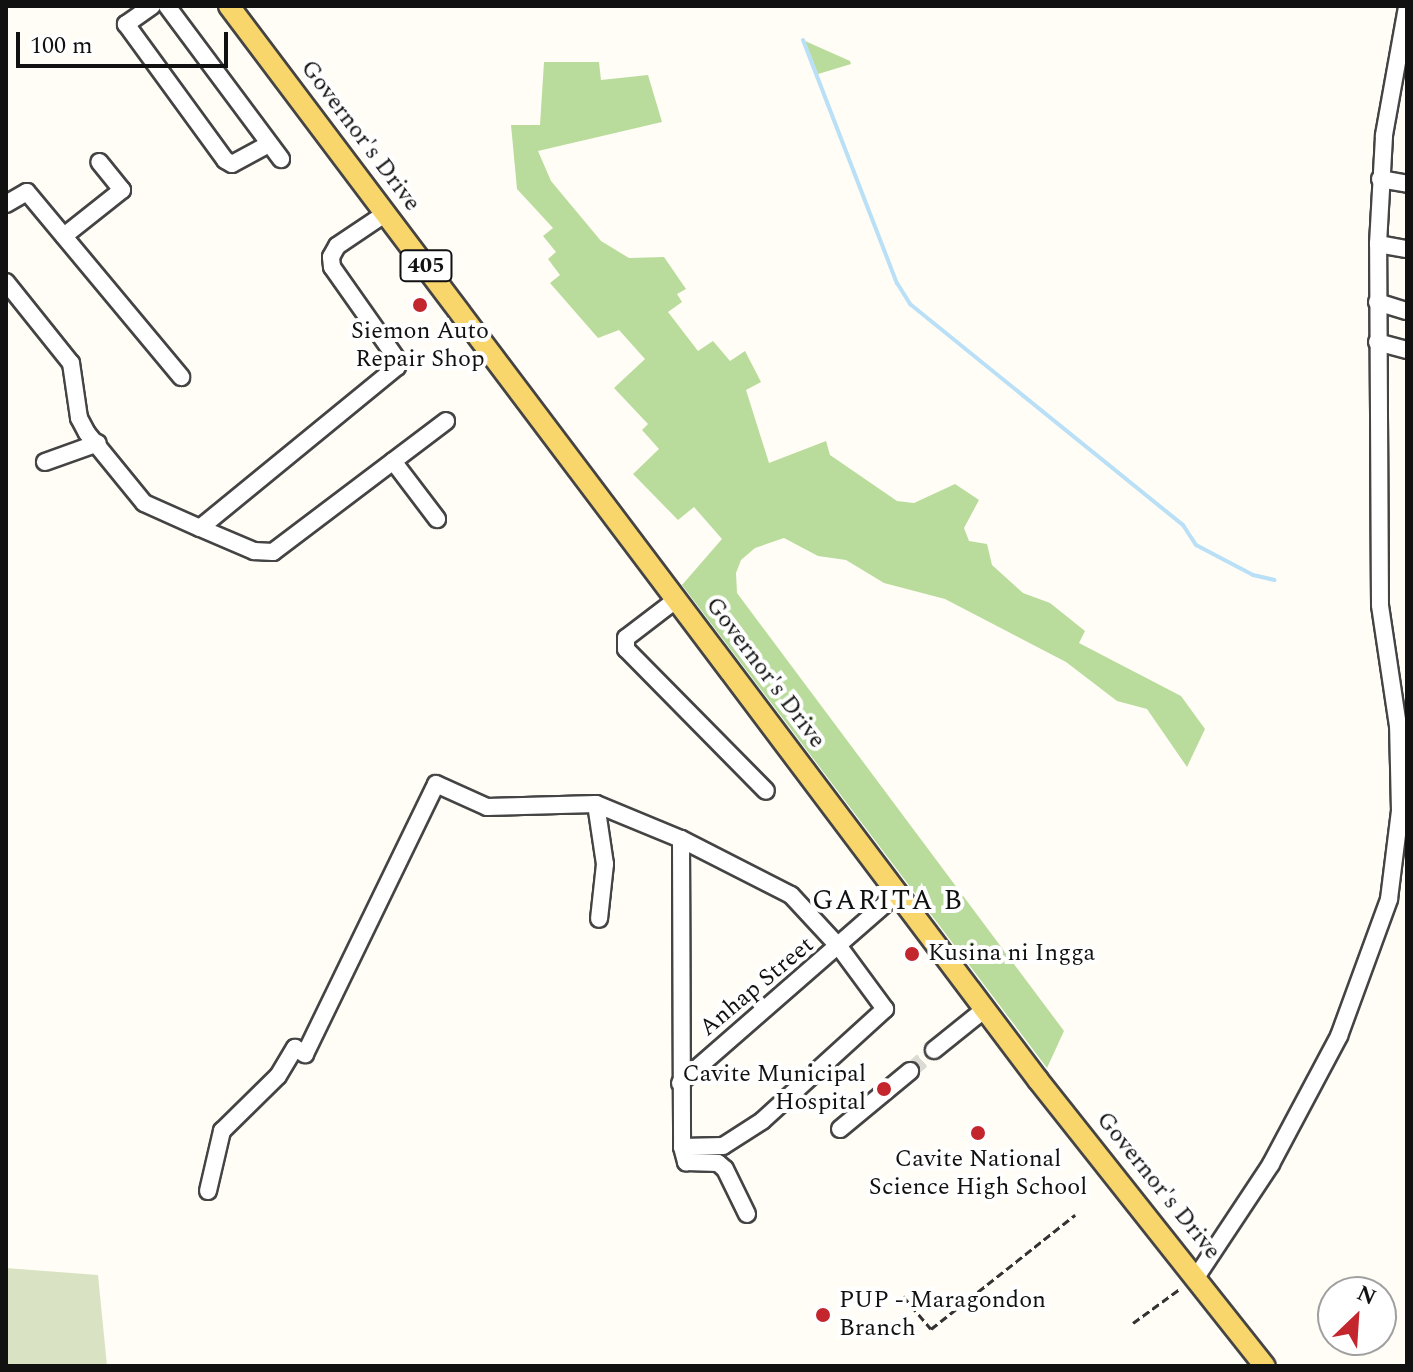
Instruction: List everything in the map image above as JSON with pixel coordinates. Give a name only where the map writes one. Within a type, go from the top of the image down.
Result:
[{"type":"main road","name":"Governor's Drive","points":[[229,6],[985,1009],[1265,1366]]},
{"type":"street","points":[[152,6],[126,24],[225,160],[232,164],[269,144]]},
{"type":"street","points":[[167,6],[281,159]]},
{"type":"street","points":[[1197,1276],[1271,1164],[1364,978],[1389,899],[1400,811],[1402,726],[1380,605],[1378,244],[1380,179],[1407,7]]},
{"type":"street","points":[[64,236],[122,190],[99,162]]},
{"type":"street","points":[[1380,179],[1407,184]]},
{"type":"street","points":[[6,204],[27,192],[181,377]]},
{"type":"street","points":[[200,528],[397,367],[399,362],[332,267],[331,257],[337,246],[386,213]]},
{"type":"street","points":[[1378,244],[1407,249]]},
{"type":"street","points":[[6,283],[68,356],[75,372],[79,418],[144,503],[254,551],[273,552],[446,421]]},
{"type":"street","points":[[1377,302],[1407,311]]},
{"type":"street","points":[[1377,342],[1407,350]]},
{"type":"street","points":[[45,462],[98,443]]},
{"type":"street","points":[[393,461],[437,519]]},
{"type":"street","points":[[677,599],[626,638],[626,649],[766,791]]},
{"type":"street","points":[[208,1191],[222,1131],[278,1076],[295,1048],[305,1054],[436,784],[487,807],[596,804],[681,839],[791,895],[840,948],[885,1009],[762,1121],[723,1146],[682,1147]]},
{"type":"street","points":[[596,804],[605,864],[599,919]]},
{"type":"street","points":[[681,839],[682,1147],[686,1162],[718,1163],[725,1169],[747,1214]]},
{"type":"street","name":"Anhap Street","points":[[680,1083],[840,948],[898,893]]},
{"type":"street","points":[[934,1050],[985,1009]]},
{"type":"street","points":[[840,1129],[910,1071]]},
{"type":"path","points":[[903,1296],[931,1329],[1075,1215]]},
{"type":"path","points":[[1133,1323],[1175,1293]]},
{"type":"green space","points":[[805,41],[850,61],[851,64],[818,74]]},
{"type":"green space","points":[[544,62],[599,62],[601,80],[648,75],[662,122],[538,151],[551,181],[601,241],[629,258],[664,257],[686,289],[677,294],[682,302],[668,312],[698,351],[713,341],[730,361],[745,351],[761,382],[746,390],[769,463],[826,441],[830,455],[897,501],[914,503],[955,484],[979,500],[964,528],[969,541],[987,544],[992,565],[1023,593],[1050,603],[1085,631],[1079,643],[1181,696],[1205,729],[1187,767],[1147,709],[1117,701],[1066,662],[945,599],[884,583],[846,560],[818,556],[784,538],[755,548],[741,560],[736,573],[737,593],[1064,1031],[1047,1068],[682,585],[722,539],[694,507],[678,520],[633,474],[659,449],[642,430],[648,424],[614,388],[645,359],[619,330],[598,338],[550,283],[560,275],[548,259],[556,252],[543,236],[553,228],[517,189],[511,125],[540,125]]},
{"type":"green space","points":[[6,1268],[98,1275],[107,1366],[6,1366]]},
{"type":"waterway","points":[[803,40],[897,283],[910,304],[1183,525],[1196,545],[1253,575],[1274,580]]},
{"type":"tunnel","points":[[910,1071],[934,1050]]},
{"type":"place","name":"Siemon Auto Repair Shop","points":[[420,305]]},
{"type":"place","name":"Kusina ni Ingga","points":[[912,954]]},
{"type":"place","name":"Cavite Municipal Hospital","points":[[884,1089]]},
{"type":"place","name":"Cavite National Science High School","points":[[978,1133]]},
{"type":"place","name":"PUP - Maragondon Branch","points":[[823,1315]]},
{"type":"district","name":"GARITA B","points":[[888,901]]}]
